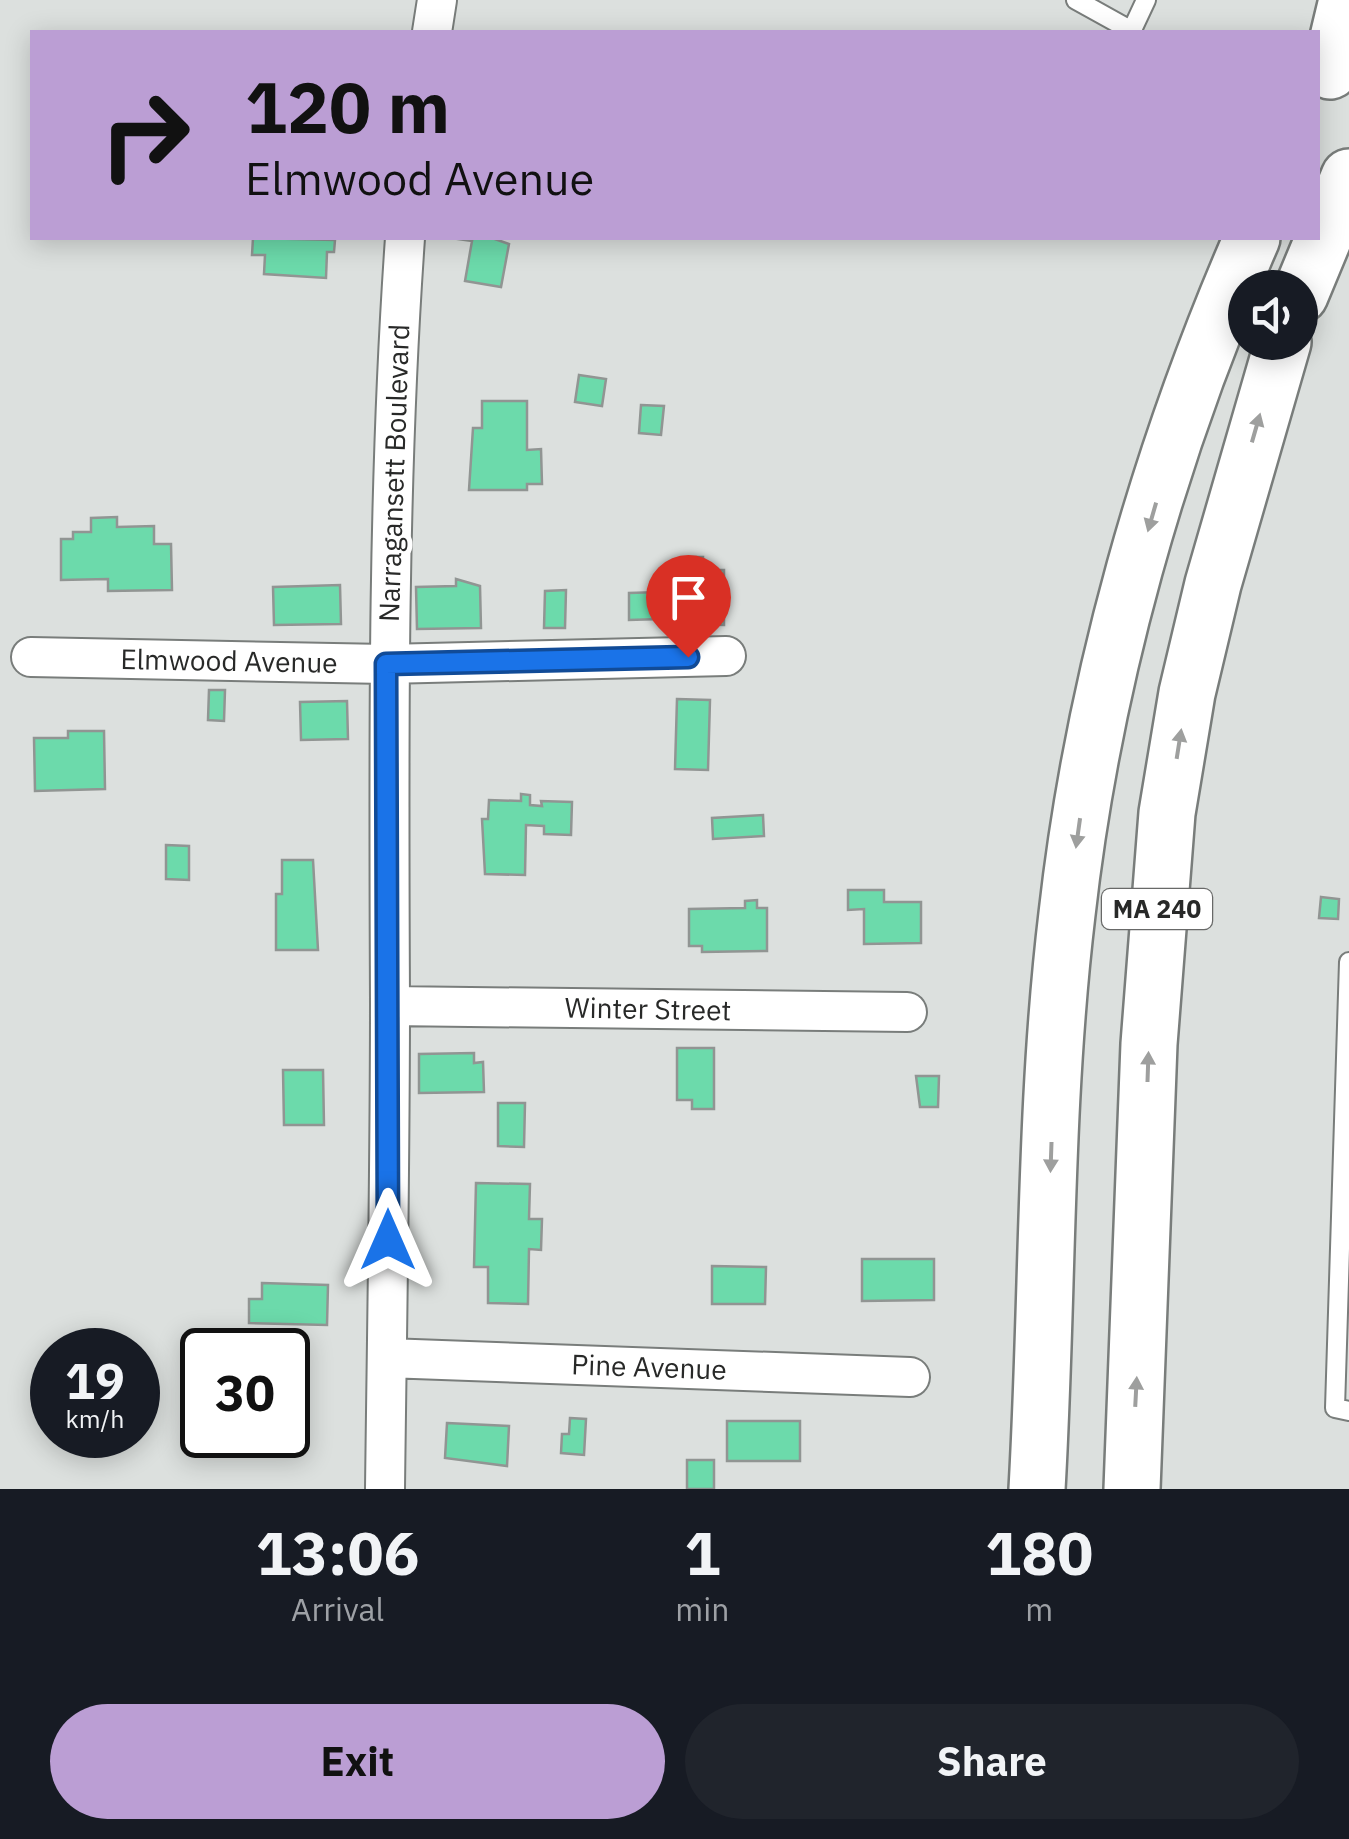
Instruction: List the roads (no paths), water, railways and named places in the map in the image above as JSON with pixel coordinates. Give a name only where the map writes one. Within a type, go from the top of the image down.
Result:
[{"type":"highway","points":[[1332,67],[1347,0]]},
{"type":"highway","points":[[1311,270],[1349,177]]},
{"type":"highway","name":"MA 240","points":[[1037,1489],[1057,1028],[1084,792],[1107,678],[1162,483],[1251,240]]},
{"type":"highway","name":"MA 240","points":[[1132,1489],[1148,1044],[1167,813],[1187,693],[1213,584],[1278,360]]},
{"type":"street","points":[[432,30],[438,0]]},
{"type":"street","name":"Narragansett Boulevard","points":[[386,1489],[390,1006],[386,664],[394,398],[406,240]]},
{"type":"street","name":"Elmwood Avenue","points":[[31,657],[386,664],[726,656]]},
{"type":"street","name":"Winter Street","points":[[390,1006],[907,1012]]},
{"type":"street","name":"Pine Avenue","points":[[387,1358],[910,1377]]},
{"type":"lane","points":[[1076,0],[1128,30]]},
{"type":"lane","points":[[1133,30],[1146,0]]},
{"type":"lane","points":[[1349,962],[1335,1408],[1349,1411]]}]
